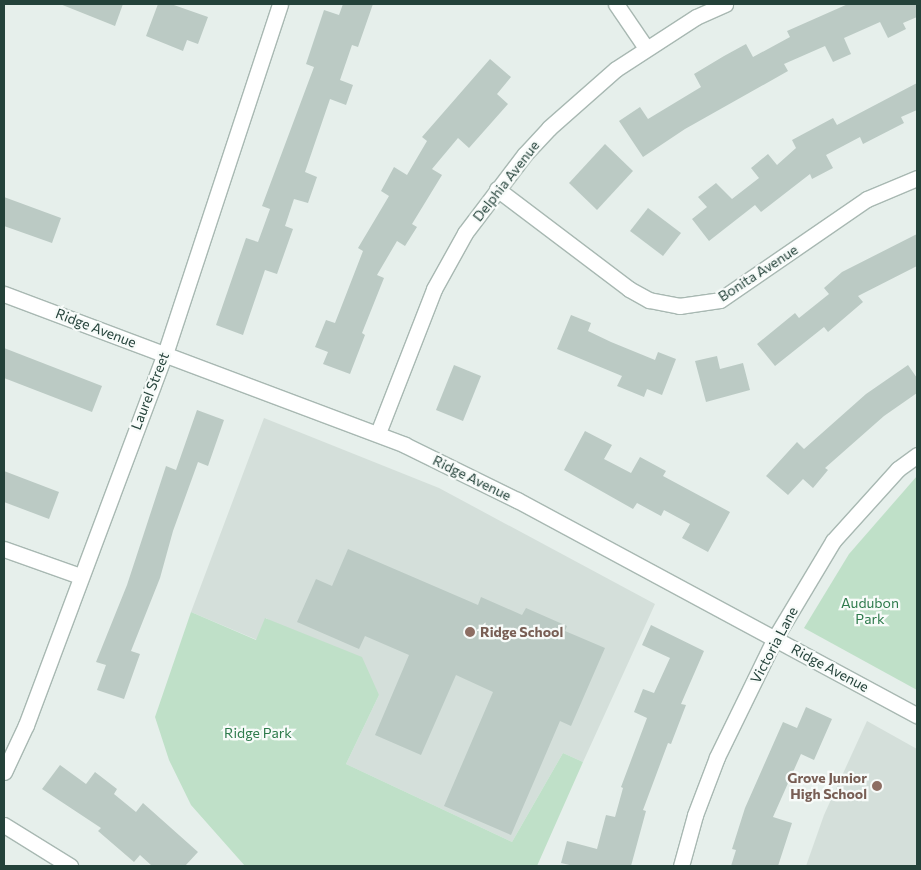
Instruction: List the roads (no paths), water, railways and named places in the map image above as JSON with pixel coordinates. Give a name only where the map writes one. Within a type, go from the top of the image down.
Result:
[{"type":"street","name":"Laurel Street","points":[[4,772],[26,725],[80,576],[165,354],[280,4]]},
{"type":"street","points":[[616,4],[646,48]]},
{"type":"street","name":"Delphia Avenue","points":[[378,433],[434,289],[465,233],[496,189],[549,128],[616,69],[646,48],[725,4]]},
{"type":"street","name":"Bonita Avenue","points":[[496,189],[629,289],[649,300],[679,306],[720,300],[867,199],[917,178]]},
{"type":"street","name":"Ridge Avenue","points":[[4,294],[378,433],[517,500],[917,715]]},
{"type":"street","name":"Victoria Lane","points":[[680,866],[694,815],[717,757],[775,638],[833,540],[898,469],[917,455]]},
{"type":"street","points":[[4,549],[80,576]]},
{"type":"street","points":[[4,825],[70,866]]},
{"type":"place","name":"Ridge School","points":[[470,632]]},
{"type":"place","name":"Grove Junior High School","points":[[877,786]]},
{"type":"park label","name":"Audubon Park","points":[[870,612]]},
{"type":"park label","name":"Ridge Park","points":[[258,733]]}]
